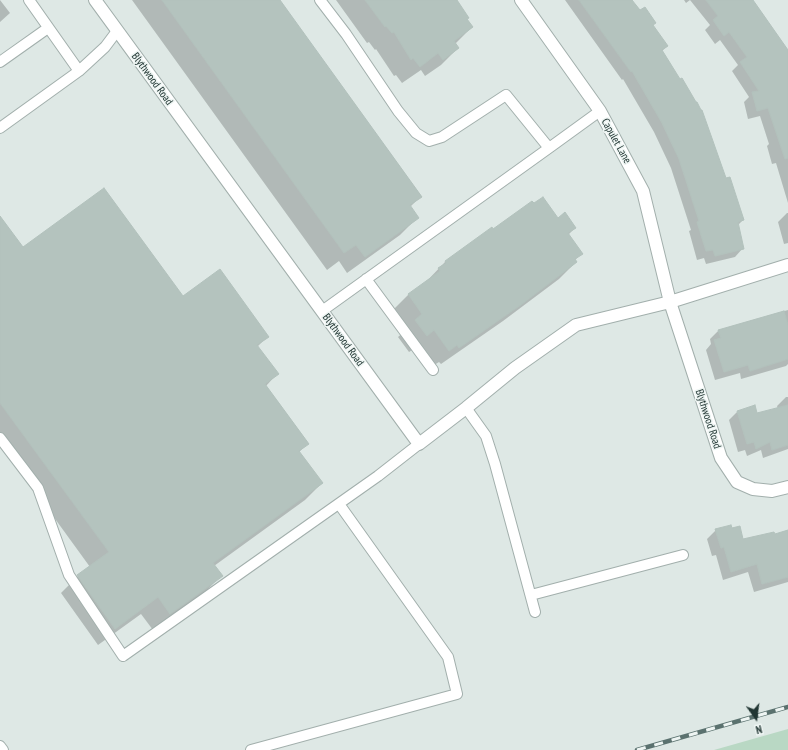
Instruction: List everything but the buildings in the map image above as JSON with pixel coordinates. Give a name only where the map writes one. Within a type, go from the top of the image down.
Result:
[{"type":"street","name":"Blythwood Road","points":[[95,0],[419,444]]},
{"type":"street","name":"Capulet Lane","points":[[521,0],[600,112],[643,191],[670,302]]},
{"type":"street","points":[[419,444],[515,368],[576,325],[670,302],[788,265]]},
{"type":"street","name":"Blythwood Road","points":[[670,302],[721,458],[736,482],[753,489],[772,491],[788,487]]},
{"type":"lane","points":[[29,0],[79,71]]},
{"type":"lane","points":[[320,0],[346,34],[398,111],[416,133],[429,141],[442,137],[506,95],[549,148]]},
{"type":"lane","points":[[0,62],[48,28]]},
{"type":"lane","points":[[0,128],[79,71],[105,47],[117,31]]},
{"type":"lane","points":[[322,311],[600,112]]},
{"type":"lane","points":[[366,279],[433,370]]},
{"type":"lane","points":[[466,408],[486,436],[496,464],[535,612]]},
{"type":"lane","points":[[0,438],[38,488],[69,575],[123,656],[378,476],[419,444]]},
{"type":"lane","points":[[251,750],[457,694],[448,657],[338,504]]},
{"type":"lane","points":[[530,595],[683,555]]},
{"type":"lane","points":[[0,746],[3,750]]},
{"type":"green space","points":[[788,729],[788,750],[714,750],[781,731]]},
{"type":"railway","points":[[637,750],[788,707]]}]
